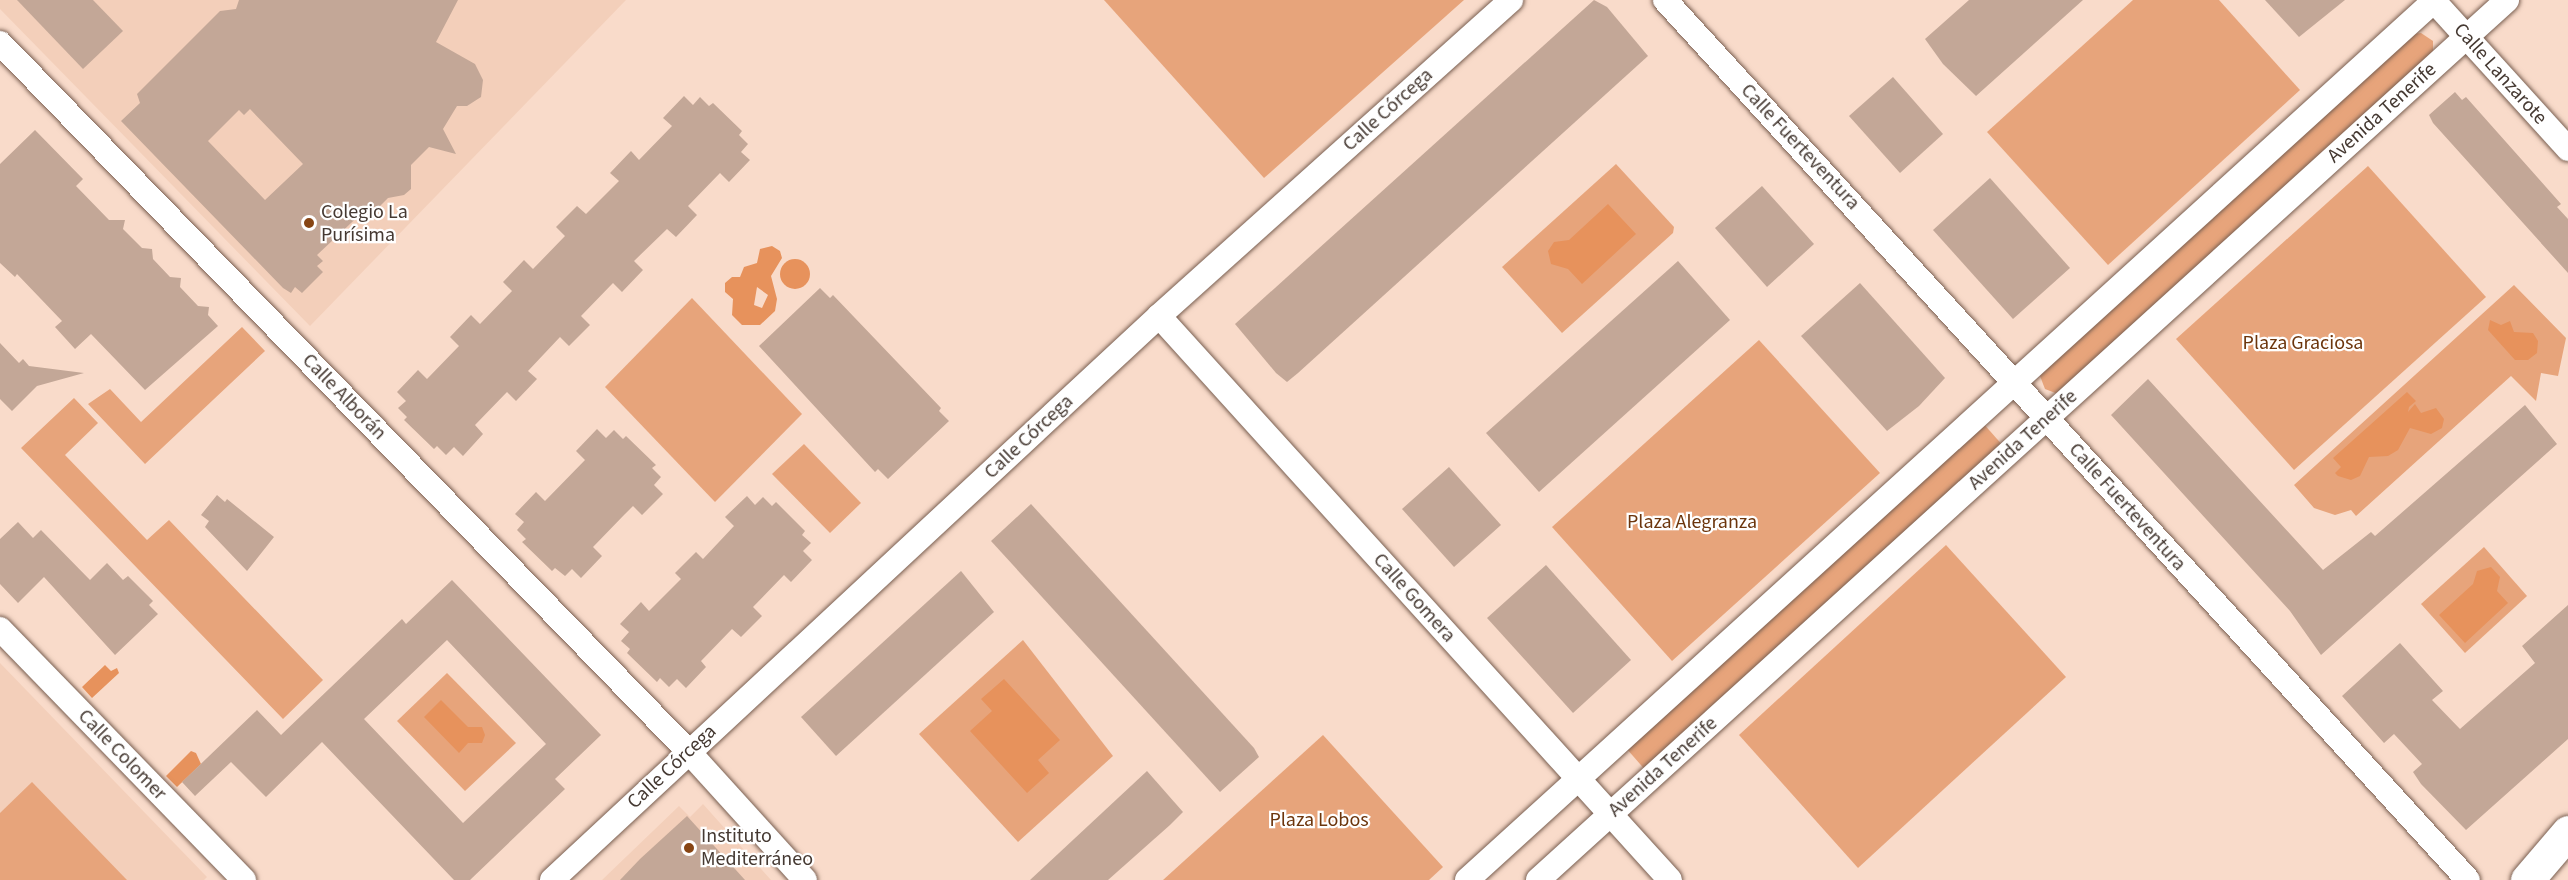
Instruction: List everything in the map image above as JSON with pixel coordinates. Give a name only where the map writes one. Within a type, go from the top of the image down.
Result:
[{"type":"main road","points":[[2527,880],[2568,832]]},
{"type":"street","name":"Calle Córcega","points":[[552,880],[688,751],[1159,316],[1511,0]]},
{"type":"street","name":"Calle Fuerteventura","points":[[1665,0],[2468,880]]},
{"type":"street","points":[[1467,880],[2434,0]]},
{"type":"street","name":"Calle Lanzarote","points":[[2434,0],[2568,149]]},
{"type":"street","name":"Avenida Tenerife","points":[[1538,880],[2507,0]]},
{"type":"street","name":"Calle Alborán","points":[[0,43],[688,751],[805,880]]},
{"type":"street","name":"Calle Gomera","points":[[1159,316],[1670,880]]},
{"type":"street","name":"Calle Colomer","points":[[0,629],[244,880]]},
{"type":"shaded area","name":"Colegio La Purísima","points":[[0,0],[626,0],[310,326],[0,9]]},
{"type":"shaded area","points":[[1608,204],[1636,234],[1582,284],[1568,269],[1551,264],[1548,251],[1554,242],[1569,240]]},
{"type":"shaded area","points":[[772,246],[780,251],[782,258],[771,276],[777,299],[775,311],[760,325],[742,325],[732,315],[733,299],[725,292],[725,283],[732,277],[740,277],[744,267],[757,263],[760,249]],"holes":[[[757,287],[768,295],[762,308],[754,305]]]},
{"type":"shaded area","points":[[795,259],[806,263],[810,274],[806,285],[795,289],[784,285],[780,274],[784,263]]},
{"type":"shaded area","points":[[2490,320],[2501,325],[2510,321],[2514,332],[2533,333],[2538,341],[2537,353],[2528,360],[2515,360],[2488,330]]},
{"type":"shaded area","points":[[2407,392],[2416,401],[2409,407],[2408,412],[2415,404],[2421,413],[2436,408],[2444,419],[2442,428],[2431,434],[2410,428],[2398,450],[2388,456],[2369,457],[2360,476],[2351,480],[2338,476],[2335,473],[2341,467],[2333,458]]},
{"type":"shaded area","points":[[2491,567],[2500,577],[2497,591],[2508,603],[2465,643],[2439,615],[2473,584],[2477,571]]},
{"type":"shaded area","points":[[0,663],[207,877],[204,880],[0,880]]},
{"type":"shaded area","points":[[105,665],[111,671],[117,668],[119,673],[92,698],[82,687]]},
{"type":"shaded area","points":[[1004,679],[1060,740],[1038,760],[1049,773],[1027,793],[970,731],[992,711],[981,699]]},
{"type":"shaded area","points":[[441,700],[468,727],[482,727],[485,735],[482,743],[468,743],[459,753],[424,717]]},
{"type":"shaded area","points":[[191,751],[196,753],[201,764],[177,787],[166,776]]},
{"type":"shaded area","name":"Instituto Mediterráneo","points":[[703,804],[771,880],[602,880],[679,806],[690,817]]},
{"type":"green space","points":[[1104,0],[1464,0],[1264,178]]},
{"type":"green space","points":[[2133,0],[2219,0],[2300,90],[2108,265],[1987,132]]},
{"type":"green space","points":[[2421,33],[2433,41],[2433,56],[2058,394],[2045,389],[2040,376],[2043,369],[2413,34]]},
{"type":"green space","points":[[1616,164],[1674,227],[1673,233],[1562,333],[1502,267]]},
{"type":"green space","name":"Plaza Graciosa","points":[[2368,166],[2486,297],[2294,470],[2176,339]]},
{"type":"green space","points":[[2514,285],[2566,338],[2558,376],[2541,373],[2536,401],[2511,376],[2356,516],[2351,510],[2335,515],[2314,508],[2294,485]]},
{"type":"green space","points":[[692,298],[802,414],[715,502],[605,387]]},
{"type":"green space","points":[[242,327],[265,351],[145,464],[88,404],[110,389],[141,422]]},
{"type":"green space","name":"Plaza Alegranza","points":[[1759,340],[1880,473],[1672,661],[1552,527]]},
{"type":"green space","points":[[74,398],[98,423],[65,455],[147,540],[169,520],[323,680],[283,719],[21,448]]},
{"type":"green space","points":[[1982,422],[2005,448],[1647,772],[1626,748]]},
{"type":"green space","points":[[804,444],[861,503],[830,533],[772,474]]},
{"type":"green space","points":[[1946,545],[2066,677],[1858,868],[1739,735]]},
{"type":"green space","points":[[2484,547],[2527,596],[2465,653],[2421,604]]},
{"type":"green space","points":[[1023,640],[1113,756],[1018,842],[919,734]]},
{"type":"green space","points":[[447,673],[516,743],[465,791],[397,721]]},
{"type":"green space","name":"Plaza Lobos","points":[[1323,735],[1443,867],[1429,880],[1163,880]]},
{"type":"green space","points":[[32,782],[127,880],[0,880],[0,813]]},
{"type":"building","points":[[17,0],[93,0],[123,31],[83,69]]},
{"type":"building","points":[[239,0],[458,0],[436,42],[475,64],[483,80],[481,97],[467,106],[457,106],[443,129],[456,154],[429,147],[411,165],[411,189],[404,195],[388,198],[373,213],[367,208],[317,255],[323,261],[317,266],[323,272],[302,293],[295,287],[291,293],[283,288],[121,121],[140,103],[137,94],[220,11],[236,9]],"holes":[[[250,109],[303,164],[265,200],[208,141],[239,110],[244,115]]]},
{"type":"building","points":[[1594,0],[1607,7],[1648,56],[1298,373],[1287,382],[1276,373],[1235,324]]},
{"type":"building","points":[[1969,0],[2083,0],[1976,96],[1943,64],[1925,39]]},
{"type":"building","points":[[2265,0],[2345,0],[2299,37]]},
{"type":"building","points":[[1893,77],[1943,134],[1900,173],[1849,116]]},
{"type":"building","points":[[2455,92],[2462,100],[2466,97],[2561,204],[2557,207],[2568,219],[2568,273],[2433,123],[2429,115]]},
{"type":"building","points":[[684,96],[693,105],[700,97],[709,106],[713,103],[742,131],[739,135],[748,144],[741,152],[750,160],[729,182],[720,173],[688,206],[697,215],[676,237],[667,229],[634,261],[643,270],[622,292],[613,283],[581,316],[590,325],[569,346],[560,337],[528,371],[537,379],[516,401],[507,392],[475,425],[483,434],[463,456],[454,447],[446,455],[437,446],[434,449],[404,420],[407,417],[398,408],[406,401],[397,392],[418,370],[427,379],[459,346],[450,337],[471,315],[480,324],[512,291],[503,282],[524,260],[533,269],[565,236],[556,227],[577,206],[586,214],[619,181],[610,173],[631,151],[639,160],[672,126],[663,118]]},
{"type":"building","points":[[35,130],[83,179],[76,186],[109,220],[125,220],[123,229],[142,248],[152,249],[153,259],[170,277],[181,278],[180,287],[198,306],[209,307],[208,315],[218,326],[145,390],[91,334],[75,349],[55,327],[62,321],[17,274],[15,277],[0,263],[0,164]]},
{"type":"building","points":[[1990,178],[2070,268],[2013,319],[1933,230]]},
{"type":"building","points":[[1762,186],[1814,244],[1767,287],[1715,228]]},
{"type":"building","points":[[1678,261],[1730,320],[1539,492],[1486,433]]},
{"type":"building","points":[[1860,283],[1945,378],[1919,406],[1887,431],[1801,336]]},
{"type":"building","points":[[820,288],[830,298],[833,295],[941,408],[939,411],[949,421],[888,479],[878,469],[875,472],[759,346]]},
{"type":"building","points":[[0,343],[19,363],[23,359],[29,366],[84,373],[37,386],[12,411],[0,399]]},
{"type":"building","points":[[2148,379],[2323,570],[2371,532],[2375,536],[2525,405],[2557,444],[2321,655],[2290,611],[2111,415]]},
{"type":"building","points":[[597,429],[606,438],[614,430],[623,439],[626,436],[656,465],[652,468],[661,477],[654,485],[663,494],[642,515],[633,506],[625,514],[593,547],[602,556],[581,578],[572,569],[565,576],[555,568],[552,571],[522,542],[526,539],[517,530],[524,522],[515,514],[536,492],[545,501],[585,460],[576,451]]},
{"type":"building","points":[[1449,467],[1501,525],[1454,567],[1402,509]]},
{"type":"building","points":[[217,495],[225,502],[227,499],[274,537],[247,571],[205,527],[209,521],[201,515]]},
{"type":"building","points":[[747,496],[755,505],[763,497],[772,506],[776,502],[805,531],[802,535],[811,543],[803,551],[812,560],[791,582],[784,575],[753,607],[762,616],[741,637],[732,629],[701,661],[706,667],[686,688],[677,679],[669,687],[660,678],[657,682],[627,653],[630,649],[621,641],[629,632],[620,624],[641,602],[649,611],[681,579],[675,573],[696,552],[703,559],[734,526],[725,517]]},
{"type":"building","points":[[1031,504],[1254,748],[1259,757],[1220,792],[991,541]]},
{"type":"building","points":[[18,522],[33,538],[41,530],[90,580],[107,563],[123,580],[128,576],[153,601],[149,605],[158,614],[115,655],[44,577],[18,603],[0,584],[0,539]]},
{"type":"building","points":[[1546,565],[1631,660],[1573,713],[1487,618]]},
{"type":"building","points":[[961,571],[994,612],[836,756],[801,717]]},
{"type":"building","points":[[452,580],[601,735],[555,779],[565,789],[470,880],[454,880],[322,742],[266,797],[231,762],[195,796],[182,782],[257,710],[281,735],[402,619],[406,624]],"holes":[[[447,640],[546,744],[463,823],[364,719]]]},
{"type":"building","points":[[2568,605],[2568,739],[2466,830],[2421,784],[2413,772],[2422,764],[2394,734],[2384,743],[2342,696],[2400,643],[2443,691],[2432,700],[2460,729],[2535,663],[2522,646]]},
{"type":"building","points":[[1147,771],[1183,812],[1170,825],[1108,880],[1030,880]]},
{"type":"building","points":[[687,816],[745,880],[620,880],[640,859]]},
{"type":"place","name":"Colegio La Purísima","points":[[309,223]]},
{"type":"place","name":"Instituto Mediterráneo","points":[[689,848]]}]
